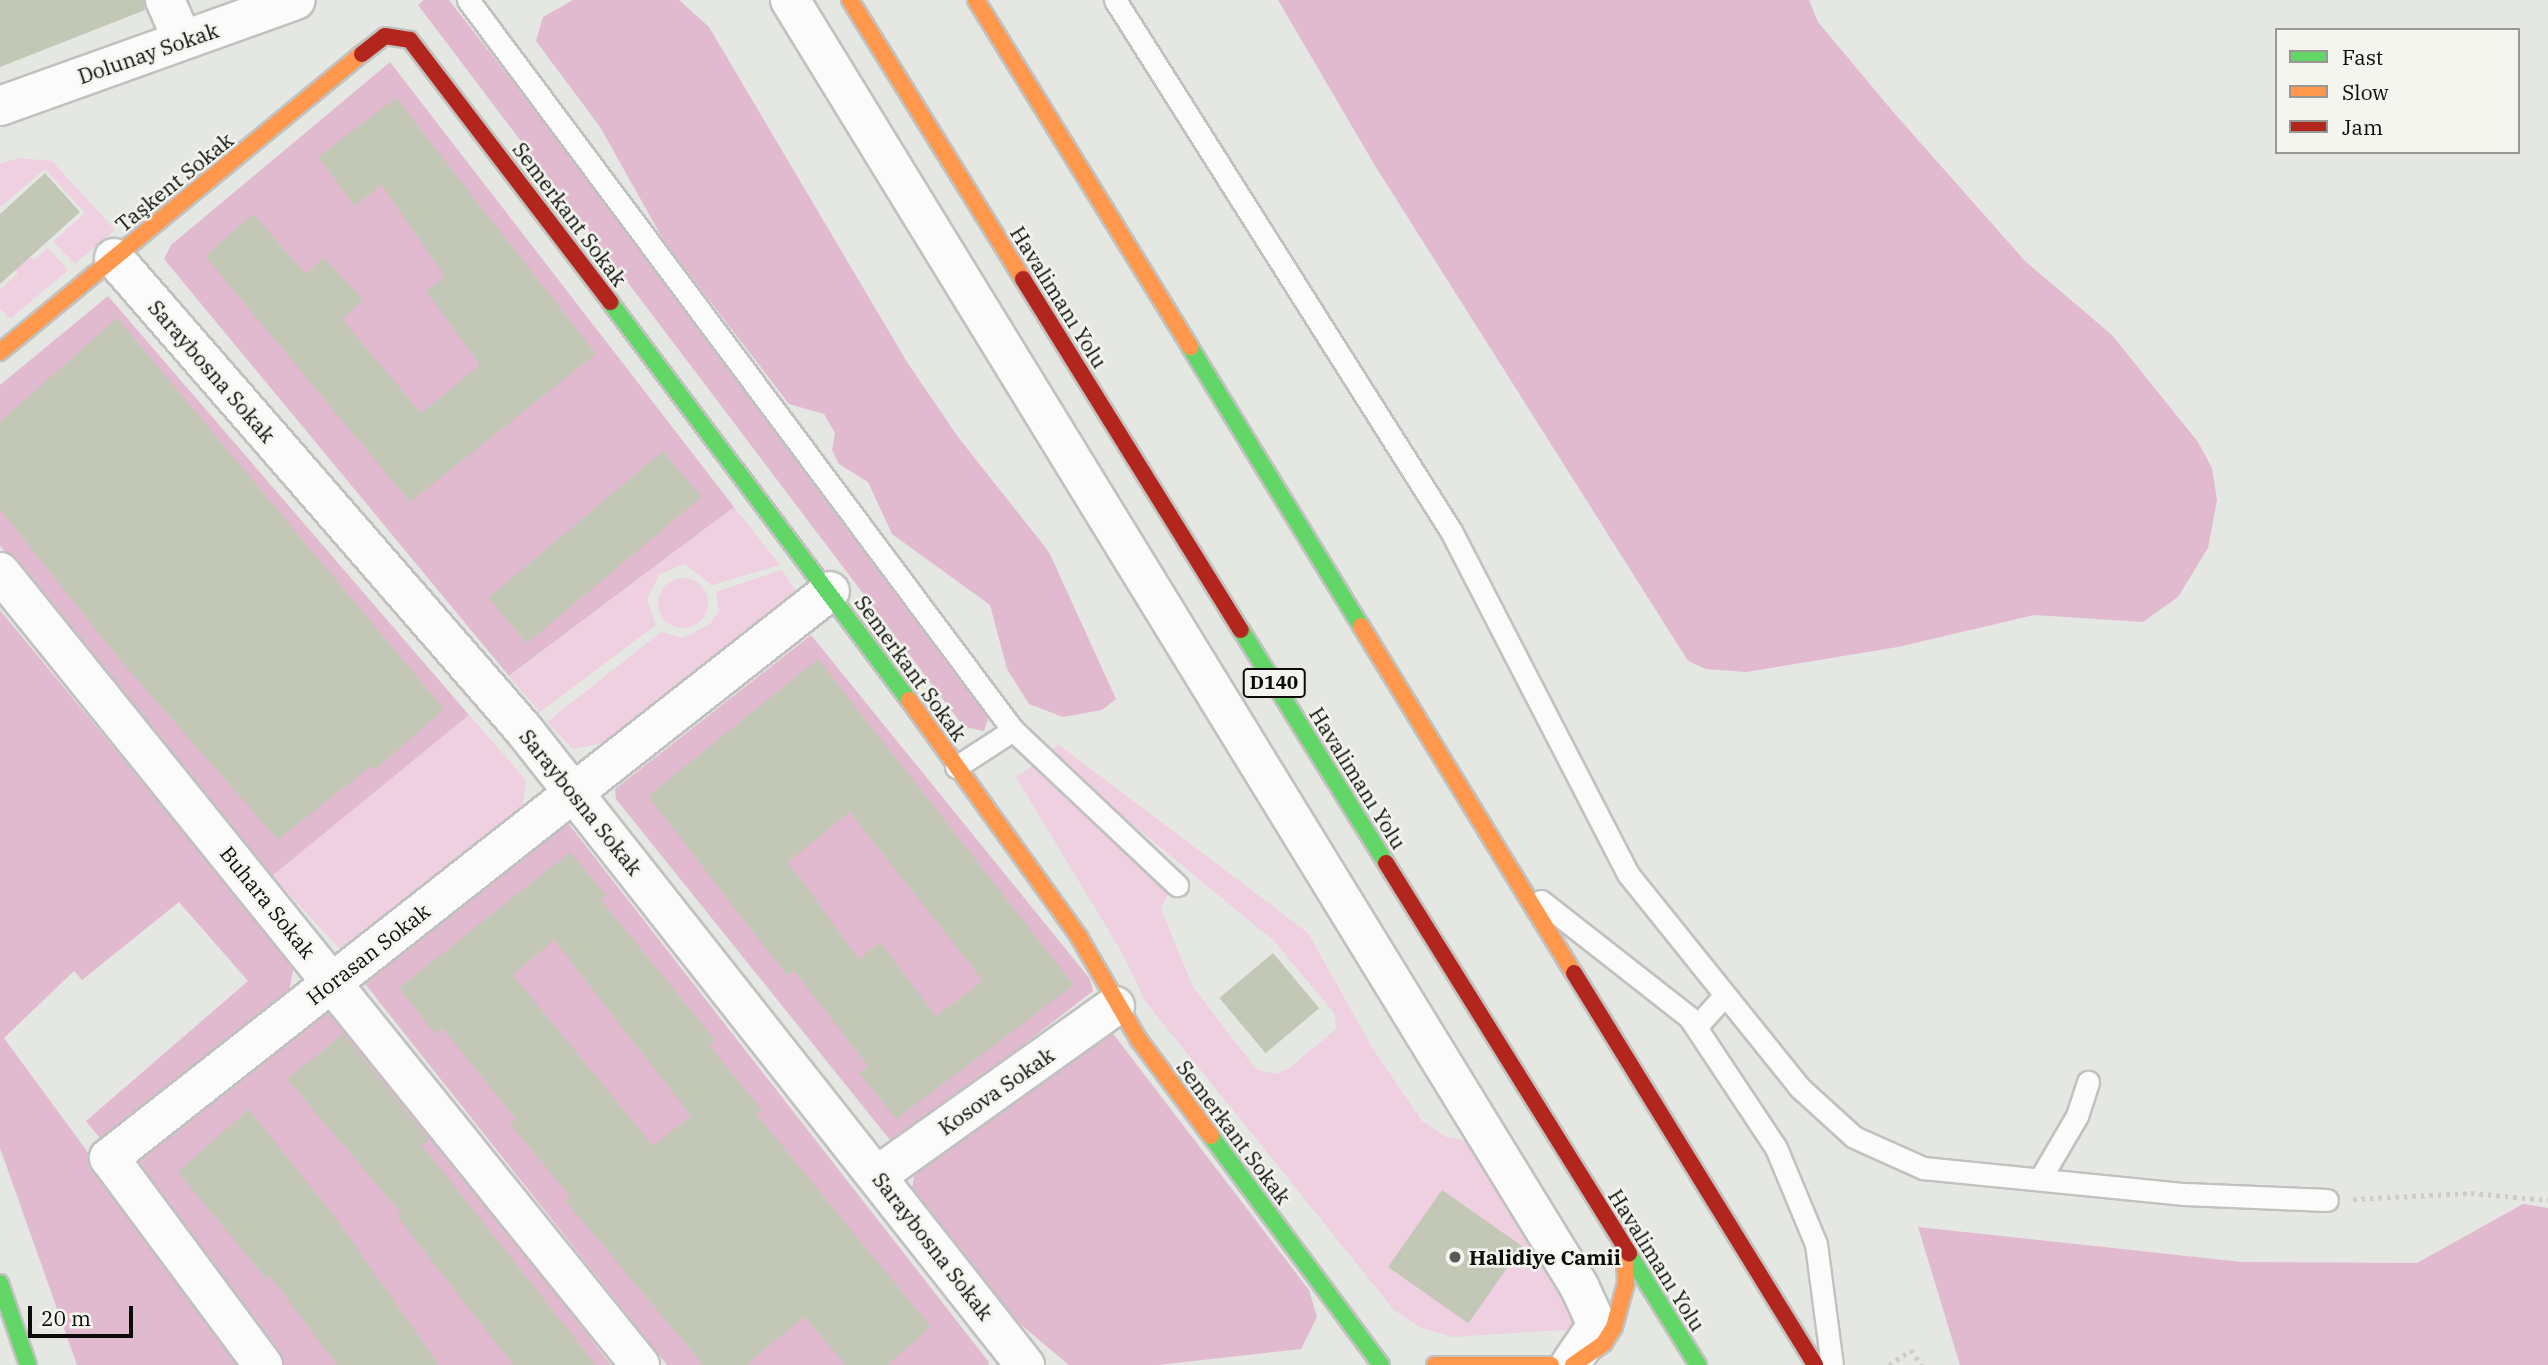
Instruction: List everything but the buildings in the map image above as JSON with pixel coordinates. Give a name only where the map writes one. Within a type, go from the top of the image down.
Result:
[{"type":"main road","name":"Havalimanı Yolu","points":[[850,0],[1698,1365]]},
{"type":"main road","points":[[976,0],[1815,1365]]},
{"type":"main road","name":"Semerkant Sokak","points":[[374,44],[398,35],[424,57],[830,591],[1086,948],[1115,1006],[1381,1365]]},
{"type":"main road","name":"Taşkent Sokak","points":[[0,352],[374,44]]},
{"type":"main road","points":[[1571,1365],[1604,1343],[1614,1326],[1625,1295],[1625,1249]]},
{"type":"main road","points":[[0,1283],[28,1365]]},
{"type":"main road","points":[[1435,1365],[1551,1365]]},
{"type":"street","points":[[165,0],[182,39]]},
{"type":"street","name":"Dolunay Sokak","points":[[0,106],[296,0]]},
{"type":"street","points":[[790,0],[1579,1286],[1597,1325],[1571,1365]]},
{"type":"street","name":"Saraybosna Sokak","points":[[114,258],[574,792],[1025,1365]]},
{"type":"street","name":"Buhara Sokak","points":[[0,572],[640,1365]]},
{"type":"street","name":"Horasan Sokak","points":[[262,1365],[109,1158],[830,591]]},
{"type":"street","name":"Kosova Sokak","points":[[878,1175],[1115,1006]]},
{"type":"lane","points":[[468,0],[1013,730],[1177,884]]},
{"type":"lane","points":[[1115,0],[1451,531],[1605,837],[1653,909],[1800,1087],[1877,1151],[1923,1168],[2328,1200]]},
{"type":"lane","points":[[956,767],[1013,730]]},
{"type":"lane","points":[[1520,886],[1697,1026],[1776,1148],[1807,1211],[1832,1365]]},
{"type":"lane","points":[[1697,1026],[1724,997]]},
{"type":"lane","points":[[2040,1179],[2077,1116],[2088,1082]]},
{"type":"path","points":[[2328,1200],[2471,1192],[2548,1200]]},
{"type":"path","points":[[1889,1365],[1911,1350],[1922,1365]]},
{"type":"shaded area","points":[[424,0],[449,0],[697,318],[990,713],[984,731],[964,727],[418,5]]},
{"type":"shaded area","points":[[573,0],[679,0],[709,27],[907,362],[958,437],[1049,552],[1116,699],[1102,710],[1063,717],[1029,704],[1007,669],[990,605],[892,534],[868,482],[839,464],[832,450],[835,433],[824,414],[789,404],[664,241],[600,127],[536,41],[543,17]]},
{"type":"shaded area","points":[[1278,0],[1809,0],[1818,22],[1895,114],[2025,261],[2112,335],[2198,442],[2212,468],[2217,500],[2208,548],[2178,597],[2143,622],[2034,615],[1898,647],[1746,672],[1706,669],[1688,661],[1374,164]]},
{"type":"shaded area","points":[[390,62],[734,507],[509,676],[164,259],[171,245]]},
{"type":"shaded area","points":[[18,158],[52,161],[115,230],[75,264],[53,242],[85,213],[45,169],[0,207],[0,164]]},
{"type":"shaded area","points":[[0,225],[33,260],[48,248],[68,270],[10,319],[0,309],[0,290],[18,273],[0,252]]},
{"type":"shaded area","points":[[108,296],[469,715],[272,876],[0,546],[0,385]]},
{"type":"shaded area","points":[[734,507],[780,565],[712,585],[684,564],[660,574],[647,599],[656,625],[540,712],[509,677]]},
{"type":"shaded area","points":[[782,570],[797,593],[620,739],[573,749],[547,722],[661,632],[683,638],[710,624],[719,611],[716,592]]},
{"type":"shaded area","points":[[683,578],[700,586],[708,603],[700,620],[683,628],[666,620],[658,603],[666,586]]},
{"type":"shaded area","points":[[0,610],[294,966],[289,991],[103,1142],[86,1121],[248,981],[179,902],[82,980],[74,971],[4,1038],[244,1365],[77,1365],[0,1148]]},
{"type":"shaded area","points":[[811,635],[1090,979],[1093,991],[894,1145],[616,799],[615,789]]},
{"type":"shaded area","points":[[469,715],[526,780],[523,806],[510,822],[342,951],[272,876]]},
{"type":"shaded area","points":[[1058,744],[1308,933],[1373,1049],[1422,1121],[1446,1137],[1479,1143],[1592,1328],[1453,1337],[1421,1328],[1394,1310],[1145,1001],[1121,951],[1016,777],[1035,764],[1169,892],[1161,909],[1193,987],[1256,1069],[1275,1074],[1288,1069],[1336,1029],[1335,1014],[1274,941],[1047,754]]},
{"type":"shaded area","points":[[564,818],[989,1365],[667,1365],[362,980]]},
{"type":"shaded area","points":[[334,1008],[611,1365],[284,1365],[131,1161]]},
{"type":"shaded area","points":[[1111,1031],[1309,1290],[1317,1317],[1301,1349],[1158,1365],[1069,1365],[991,1300],[912,1191],[914,1175]]},
{"type":"shaded area","points":[[2523,1204],[2548,1208],[2548,1365],[1960,1365],[1918,1227],[2242,1262],[2417,1263]]},
{"type":"traffic: fast","points":[[610,302],[909,700]]},
{"type":"traffic: fast","points":[[1190,347],[1361,626]]},
{"type":"traffic: fast","points":[[1241,630],[1386,863]]},
{"type":"traffic: fast","points":[[1211,1136],[1381,1365]]},
{"type":"traffic: fast","points":[[1629,1254],[1698,1365]]},
{"type":"traffic: fast","points":[[0,1283],[28,1365]]},
{"type":"traffic: slow","points":[[850,0],[1023,279]]},
{"type":"traffic: slow","points":[[976,0],[1190,347]]},
{"type":"traffic: slow","points":[[0,352],[362,54]]},
{"type":"traffic: slow","points":[[1361,626],[1574,973]]},
{"type":"traffic: slow","points":[[909,700],[1079,937],[1139,1040],[1211,1136]]},
{"type":"traffic: slow","points":[[1573,1365],[1604,1343],[1614,1327],[1626,1283],[1625,1249]]},
{"type":"traffic: slow","points":[[1435,1365],[1551,1365]]},
{"type":"traffic: jam","points":[[362,54],[385,36],[410,40],[610,302]]},
{"type":"traffic: jam","points":[[1023,279],[1241,630]]},
{"type":"traffic: jam","points":[[1386,863],[1629,1254]]},
{"type":"traffic: jam","points":[[1574,973],[1815,1365]]},
{"type":"place","name":"Halidiye Camii","points":[[1455,1257]]}]
